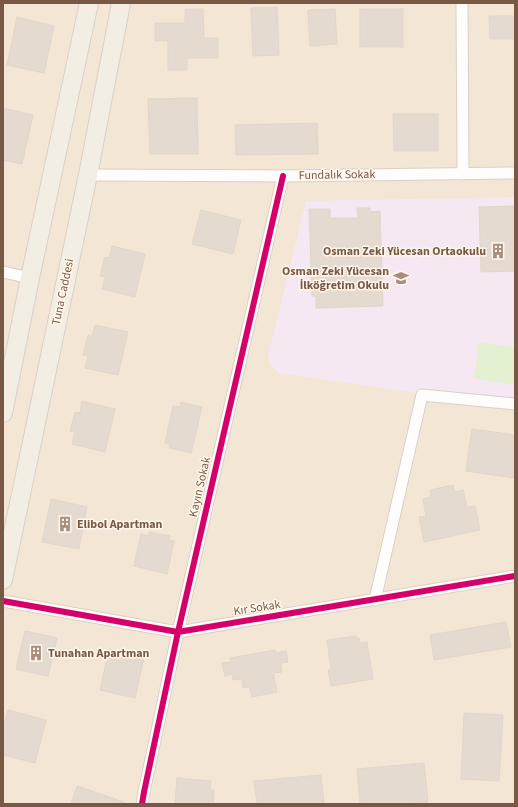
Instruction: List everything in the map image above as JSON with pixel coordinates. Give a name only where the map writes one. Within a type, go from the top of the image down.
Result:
[{"type":"main road","points":[[3,413],[30,278],[90,3]]},
{"type":"main road","name":"Tuna Caddesi","points":[[3,580],[88,175],[121,3]]},
{"type":"street","points":[[462,3],[463,174]]},
{"type":"street","name":"Fundalık Sokak","points":[[88,175],[283,176],[515,173]]},
{"type":"street","name":"Kayın Sokak","points":[[142,804],[178,632],[283,176]]},
{"type":"street","points":[[3,272],[30,278]]},
{"type":"street","points":[[375,600],[422,396],[515,404]]},
{"type":"street","name":"Kır Sokak","points":[[3,601],[178,632],[515,576]]},
{"type":"shaded area","points":[[3,3],[515,3],[515,804],[3,804]]},
{"type":"shaded area","name":"Osman Zeki Yücesan İlköğretim Okulu","points":[[515,197],[515,407],[278,373],[270,364],[268,356],[306,201]]},
{"type":"green space","points":[[479,342],[515,347],[515,385],[474,378]]},
{"type":"building","points":[[277,7],[279,55],[253,56],[251,8]]},
{"type":"building","points":[[185,9],[203,9],[204,38],[218,38],[218,58],[187,58],[187,70],[168,70],[168,41],[155,41],[155,23],[185,23]]},
{"type":"building","points":[[335,9],[337,44],[310,46],[308,10]]},
{"type":"building","points":[[360,9],[403,9],[403,47],[360,47]]},
{"type":"building","points":[[489,16],[515,16],[515,39],[490,39]]},
{"type":"building","points":[[17,17],[54,26],[44,73],[7,65]]},
{"type":"building","points":[[197,98],[198,154],[150,154],[148,99]]},
{"type":"building","points":[[3,108],[33,115],[22,164],[3,160]]},
{"type":"building","points":[[393,114],[438,114],[438,151],[394,151]]},
{"type":"building","points":[[317,123],[318,154],[236,155],[235,125]]},
{"type":"building","name":"Osman Zeki Yücesan Ortaokulu","points":[[514,206],[515,271],[481,272],[479,207]]},
{"type":"building","points":[[357,208],[370,208],[370,212],[380,211],[383,306],[316,308],[316,296],[312,296],[309,209],[330,209],[330,218],[358,218]]},
{"type":"building","points":[[201,210],[241,220],[233,254],[192,244]]},
{"type":"building","points":[[112,246],[145,254],[135,297],[102,289],[105,277],[100,276],[105,257],[109,258]]},
{"type":"building","points":[[95,325],[128,332],[118,375],[85,368],[88,356],[83,355],[88,335],[92,337]]},
{"type":"building","points":[[82,401],[115,409],[105,452],[72,444],[75,432],[70,431],[75,412],[80,413]]},
{"type":"building","points":[[181,402],[202,407],[191,453],[169,448],[170,445],[165,443],[173,406],[180,407]]},
{"type":"building","points":[[472,429],[515,435],[514,478],[466,471]]},
{"type":"building","points":[[453,485],[455,492],[463,490],[467,507],[475,506],[480,530],[424,542],[419,517],[426,516],[423,499],[431,497],[430,490]]},
{"type":"building","name":"Elibol Apartman","points":[[51,499],[87,507],[79,549],[42,542]]},
{"type":"building","points":[[149,532],[170,536],[169,540],[174,541],[167,574],[134,566],[141,534],[149,536]]},
{"type":"building","points":[[506,622],[511,647],[434,660],[430,635]]},
{"type":"building","name":"Tunahan Apartman","points":[[25,631],[57,638],[48,676],[16,669]]},
{"type":"building","points":[[356,636],[356,638],[359,638],[360,643],[367,642],[373,679],[331,686],[328,670],[331,669],[327,640]]},
{"type":"building","points":[[109,649],[144,657],[135,698],[100,690]]},
{"type":"building","points":[[275,650],[276,653],[286,651],[288,662],[281,663],[282,672],[273,673],[277,692],[252,697],[250,687],[243,688],[242,679],[233,680],[232,674],[225,676],[222,663],[231,662],[230,658]]},
{"type":"building","points":[[8,710],[46,720],[35,763],[3,755],[3,729]]},
{"type":"building","points":[[464,713],[503,715],[499,781],[461,779]]},
{"type":"building","points":[[424,763],[428,802],[410,804],[360,804],[357,769]]},
{"type":"building","points":[[321,775],[324,804],[257,804],[254,781]]},
{"type":"building","points":[[177,778],[211,781],[210,790],[214,790],[213,804],[175,804]]},
{"type":"building","points":[[77,786],[124,802],[124,804],[71,804]]},
{"type":"cycle path","points":[[142,804],[178,632],[283,176]]},
{"type":"cycle path","points":[[3,601],[178,632],[515,576]]},
{"type":"place","name":"Osman Zeki Yücesan Ortaokulu","points":[[498,251]]},
{"type":"place","name":"Osman Zeki Yücesan İlköğretim Okulu","points":[[401,278]]},
{"type":"place","name":"Elibol Apartman","points":[[65,524]]},
{"type":"place","name":"Tunahan Apartman","points":[[36,653]]}]
